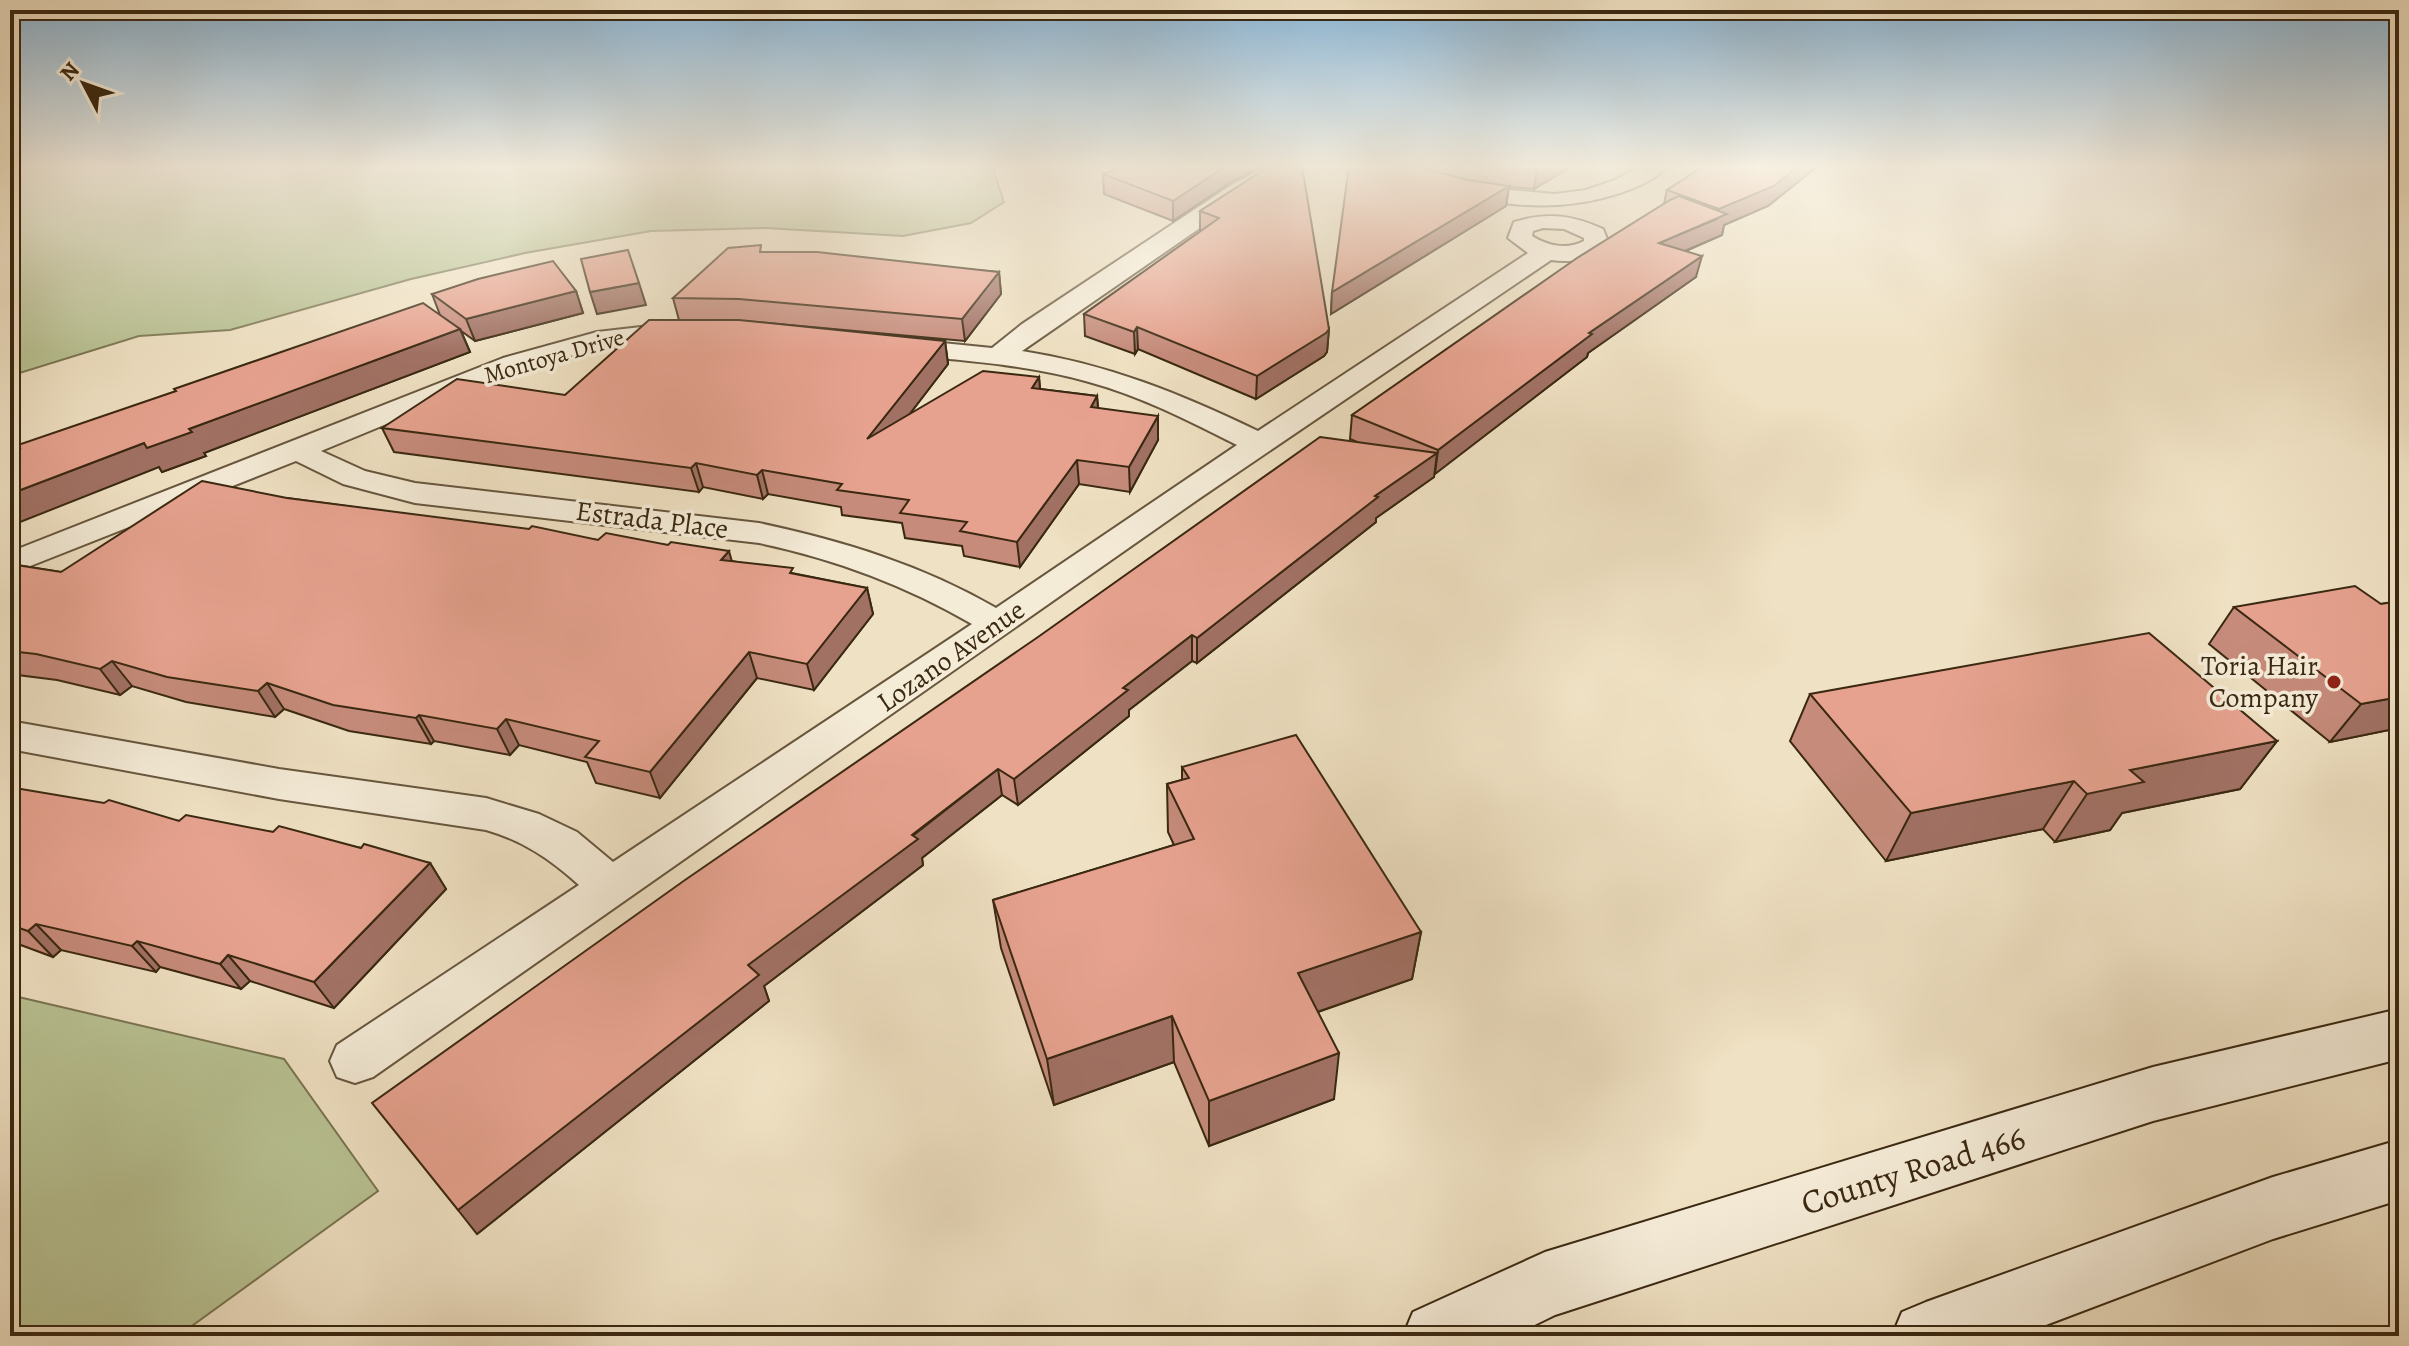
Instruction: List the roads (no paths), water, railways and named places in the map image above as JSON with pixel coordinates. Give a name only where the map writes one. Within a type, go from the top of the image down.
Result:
[{"type":"main road","name":"County Road 466","points":[[1437,1336],[1545,1285],[2137,1099],[2399,1034]]},
{"type":"main road","points":[[1926,1336],[2273,1208],[2399,1170]]},
{"type":"street","points":[[999,356],[1032,330],[1182,229]]},
{"type":"street","name":"Lozano Avenue","points":[[355,1061],[1259,444],[1548,251]]},
{"type":"street","name":"Montoya Drive","points":[[10,564],[471,379],[566,348],[647,331],[715,330]]},
{"type":"street","points":[[863,343],[999,356],[1057,365],[1130,385],[1259,444]]},
{"type":"street","name":"Estrada Place","points":[[298,449],[336,473],[415,493],[759,533],[811,543],[903,573],[948,594],[998,624]]},
{"type":"street","points":[[10,735],[279,784],[486,814],[524,825],[562,844],[612,887]]},
{"type":"place","name":"Toria Hair Company","points":[[2334,682]]}]
